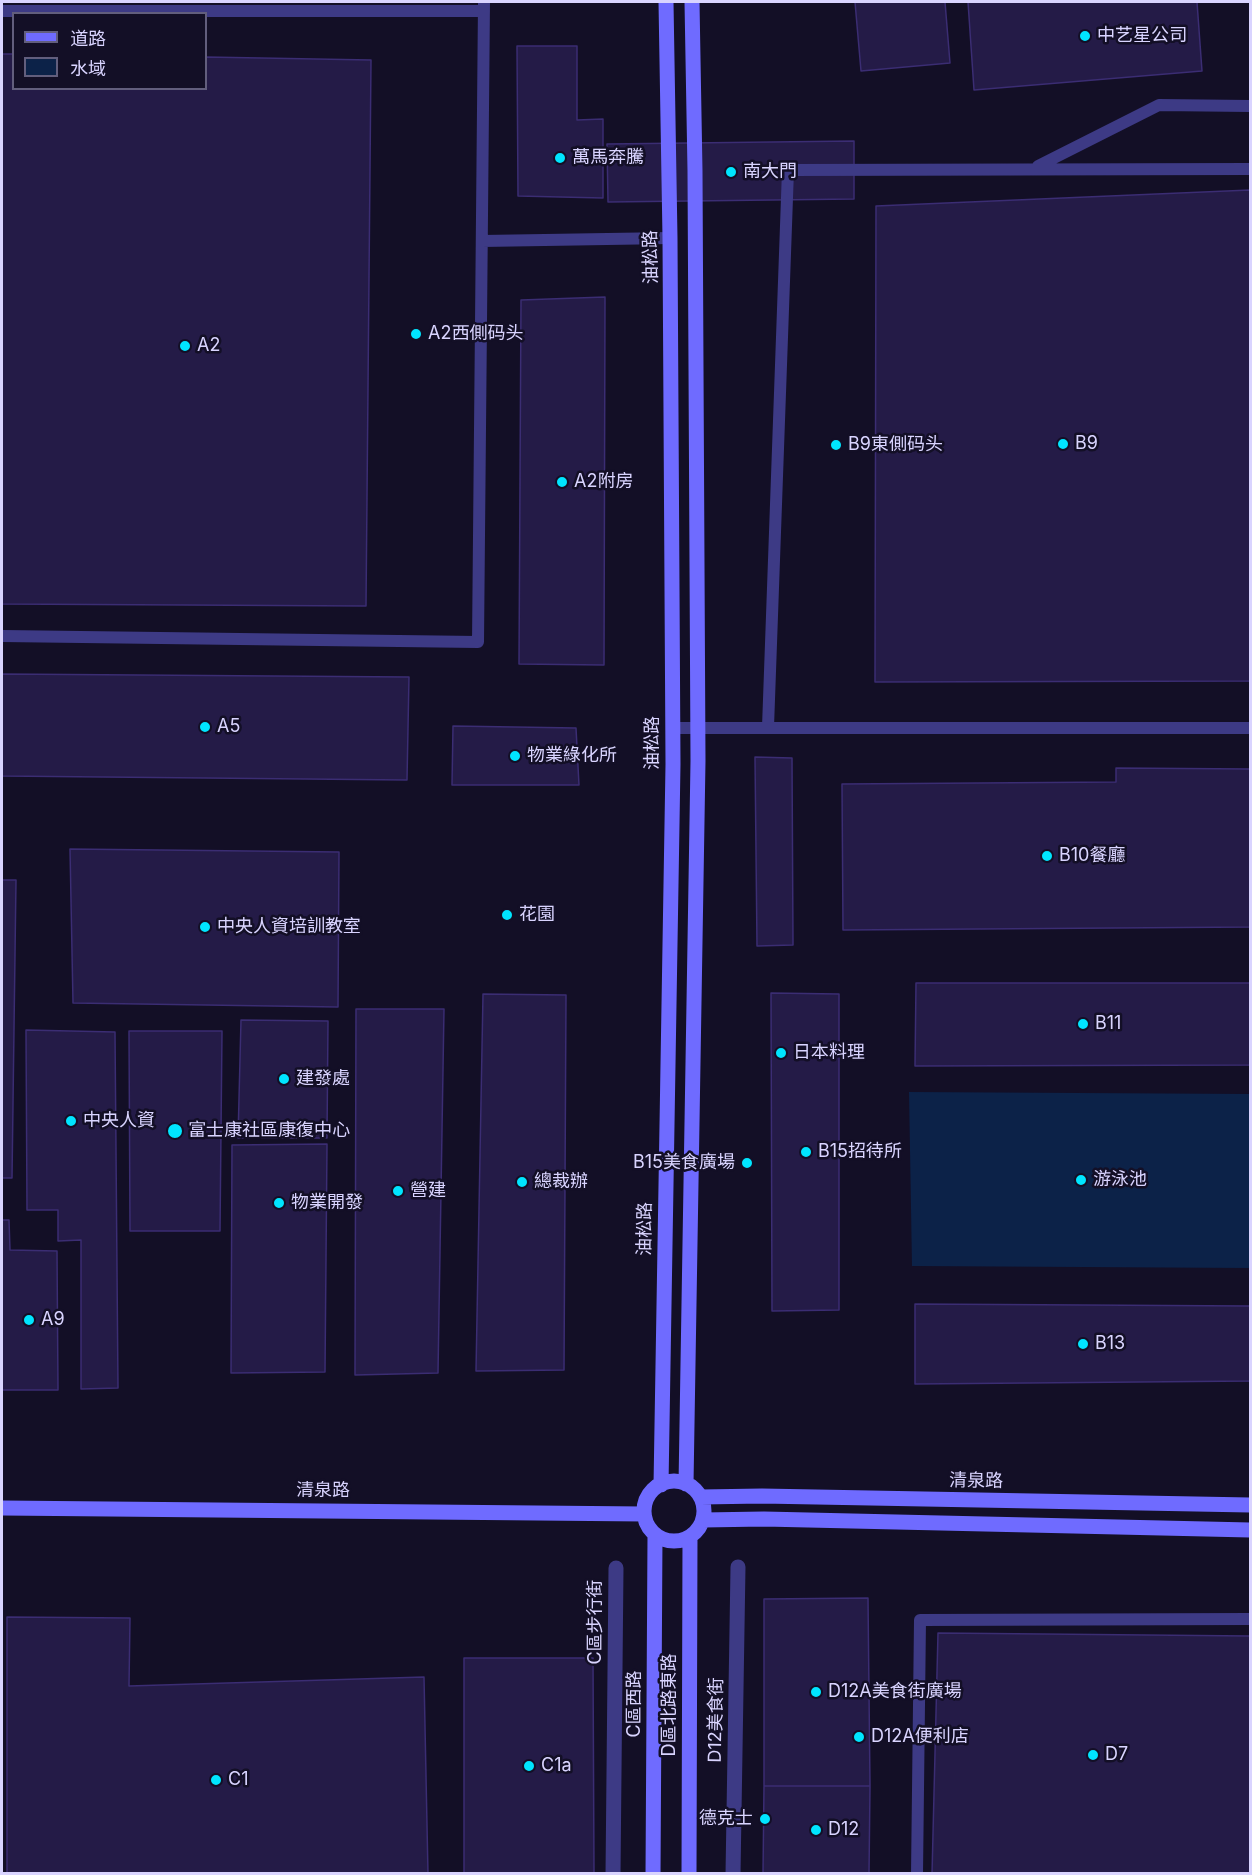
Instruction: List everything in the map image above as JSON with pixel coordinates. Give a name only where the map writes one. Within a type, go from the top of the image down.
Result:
[{"type":"street","name":"油松路","points":[[661,1485],[673,728],[666,2]]},
{"type":"street","points":[[686,1484],[697,728],[695,171],[692,2]]},
{"type":"street","points":[[669,1482],[686,1484],[701,1497],[704,1505],[703,1520],[690,1537],[673,1542],[655,1535],[644,1514],[644,1505],[648,1497],[661,1485],[669,1482]]},
{"type":"street","name":"清泉路","points":[[701,1497],[774,1496],[1251,1505]]},
{"type":"street","name":"清泉路","points":[[2,1508],[644,1514]]},
{"type":"street","points":[[703,1520],[764,1519],[1251,1530]]},
{"type":"street","name":"C區西路","points":[[653,1874],[655,1535]]},
{"type":"street","name":"D區北路東路","points":[[689,1874],[690,1537]]},
{"type":"street","name":"D12美食街","points":[[734,1874],[738,1567]]},
{"type":"street","name":"C區步行街","points":[[613,1874],[616,1568]]},
{"type":"lane","points":[[2,11],[484,6],[478,642],[2,636]]},
{"type":"lane","points":[[1034,168],[1159,105],[1251,106]]},
{"type":"lane","points":[[768,727],[788,170],[1251,169]]},
{"type":"lane","points":[[482,241],[670,238]]},
{"type":"lane","points":[[673,728],[1251,728]]},
{"type":"lane","points":[[917,1874],[920,1620],[1251,1619]]},
{"type":"water","name":"游泳池","points":[[909,1092],[1250,1094],[1250,1268],[912,1266]]},
{"type":"building","points":[[855,2],[945,2],[950,63],[861,71]]},
{"type":"building","name":"中艺星公司","points":[[968,2],[1197,2],[1202,71],[974,90]]},
{"type":"building","name":"萬馬奔騰","points":[[517,46],[577,46],[577,120],[603,119],[603,198],[518,196]]},
{"type":"building","name":"A2","points":[[2,54],[12,54],[12,90],[207,90],[207,57],[371,60],[366,606],[2,604]]},
{"type":"building","name":"南大門","points":[[854,141],[854,199],[608,202],[607,144]]},
{"type":"building","name":"B9","points":[[1250,190],[1250,681],[875,682],[876,206]]},
{"type":"building","name":"A2附房","points":[[605,297],[604,665],[519,664],[521,300]]},
{"type":"building","name":"A5","points":[[2,674],[409,677],[407,780],[2,776]]},
{"type":"building","name":"物業綠化所","points":[[453,726],[576,728],[579,785],[452,785]]},
{"type":"building","points":[[755,757],[792,758],[793,945],[757,946]]},
{"type":"building","name":"B10餐廳","points":[[1116,768],[1250,769],[1250,927],[843,930],[842,784],[1116,782]]},
{"type":"building","name":"中央人資培訓教室","points":[[70,849],[339,852],[338,1007],[73,1003]]},
{"type":"building","points":[[2,880],[16,880],[12,1178],[2,1178]]},
{"type":"building","name":"B11","points":[[916,983],[1250,983],[1250,1065],[915,1066]]},
{"type":"building","name":"B15招待所","points":[[771,993],[839,994],[839,1310],[772,1311]]},
{"type":"building","name":"總裁辦","points":[[483,994],[566,995],[564,1370],[476,1371]]},
{"type":"building","name":"營建","points":[[356,1009],[444,1009],[438,1373],[355,1375]]},
{"type":"building","name":"建發處","points":[[241,1020],[328,1021],[327,1138],[238,1138]]},
{"type":"building","name":"中央人資","points":[[26,1030],[115,1032],[118,1388],[81,1389],[81,1240],[58,1241],[58,1210],[27,1210]]},
{"type":"building","name":"富士康社區康復中心","points":[[129,1031],[222,1031],[220,1231],[130,1231]]},
{"type":"building","name":"物業開發","points":[[327,1144],[325,1372],[231,1373],[232,1145]]},
{"type":"building","name":"A9","points":[[2,1220],[9,1220],[10,1250],[57,1251],[58,1390],[2,1390]]},
{"type":"building","name":"B13","points":[[915,1304],[1250,1306],[1250,1381],[915,1384]]},
{"type":"building","name":"D12A美食街廣場","points":[[868,1598],[870,1786],[764,1786],[764,1599]]},
{"type":"building","name":"C1","points":[[7,1617],[130,1618],[129,1686],[424,1677],[428,1874],[7,1874]]},
{"type":"building","name":"D7","points":[[938,1633],[1250,1636],[1250,1874],[932,1874]]},
{"type":"building","name":"C1a","points":[[464,1658],[593,1658],[594,1874],[464,1874]]},
{"type":"building","name":"D12","points":[[764,1786],[870,1786],[869,1874],[763,1874]]},
{"type":"place","name":"中艺星公司","points":[[1085,36]]},
{"type":"place","name":"萬馬奔騰","points":[[560,158]]},
{"type":"place","name":"南大門","points":[[731,172]]},
{"type":"place","name":"A2西側码头","points":[[416,334]]},
{"type":"place","name":"A2","points":[[185,346]]},
{"type":"place","name":"B9","points":[[1063,444]]},
{"type":"place","name":"B9東側码头","points":[[836,445]]},
{"type":"place","name":"A2附房","points":[[562,482]]},
{"type":"place","name":"A5","points":[[205,727]]},
{"type":"place","name":"物業綠化所","points":[[515,756]]},
{"type":"place","name":"B10餐廳","points":[[1047,856]]},
{"type":"place","name":"花園","points":[[507,915]]},
{"type":"place","name":"中央人資培訓教室","points":[[205,927]]},
{"type":"place","name":"B11","points":[[1083,1024]]},
{"type":"place","name":"日本料理","points":[[781,1053]]},
{"type":"place","name":"建發處","points":[[284,1079]]},
{"type":"place","name":"中央人資","points":[[71,1121]]},
{"type":"place","name":"富士康社區康復中心","points":[[175,1131]]},
{"type":"place","name":"B15招待所","points":[[806,1152]]},
{"type":"place","name":"B15美食廣場","points":[[747,1163]]},
{"type":"place","name":"游泳池","points":[[1081,1180]]},
{"type":"place","name":"總裁辦","points":[[522,1182]]},
{"type":"place","name":"營建","points":[[398,1191]]},
{"type":"place","name":"物業開發","points":[[279,1203]]},
{"type":"place","name":"A9","points":[[29,1320]]},
{"type":"place","name":"B13","points":[[1083,1344]]},
{"type":"place","name":"D12A美食街廣場","points":[[816,1692]]},
{"type":"place","name":"D12A便利店","points":[[859,1737]]},
{"type":"place","name":"D7","points":[[1093,1755]]},
{"type":"place","name":"C1a","points":[[529,1766]]},
{"type":"place","name":"C1","points":[[216,1780]]},
{"type":"place","name":"德克士","points":[[765,1819]]},
{"type":"place","name":"D12","points":[[816,1830]]}]
